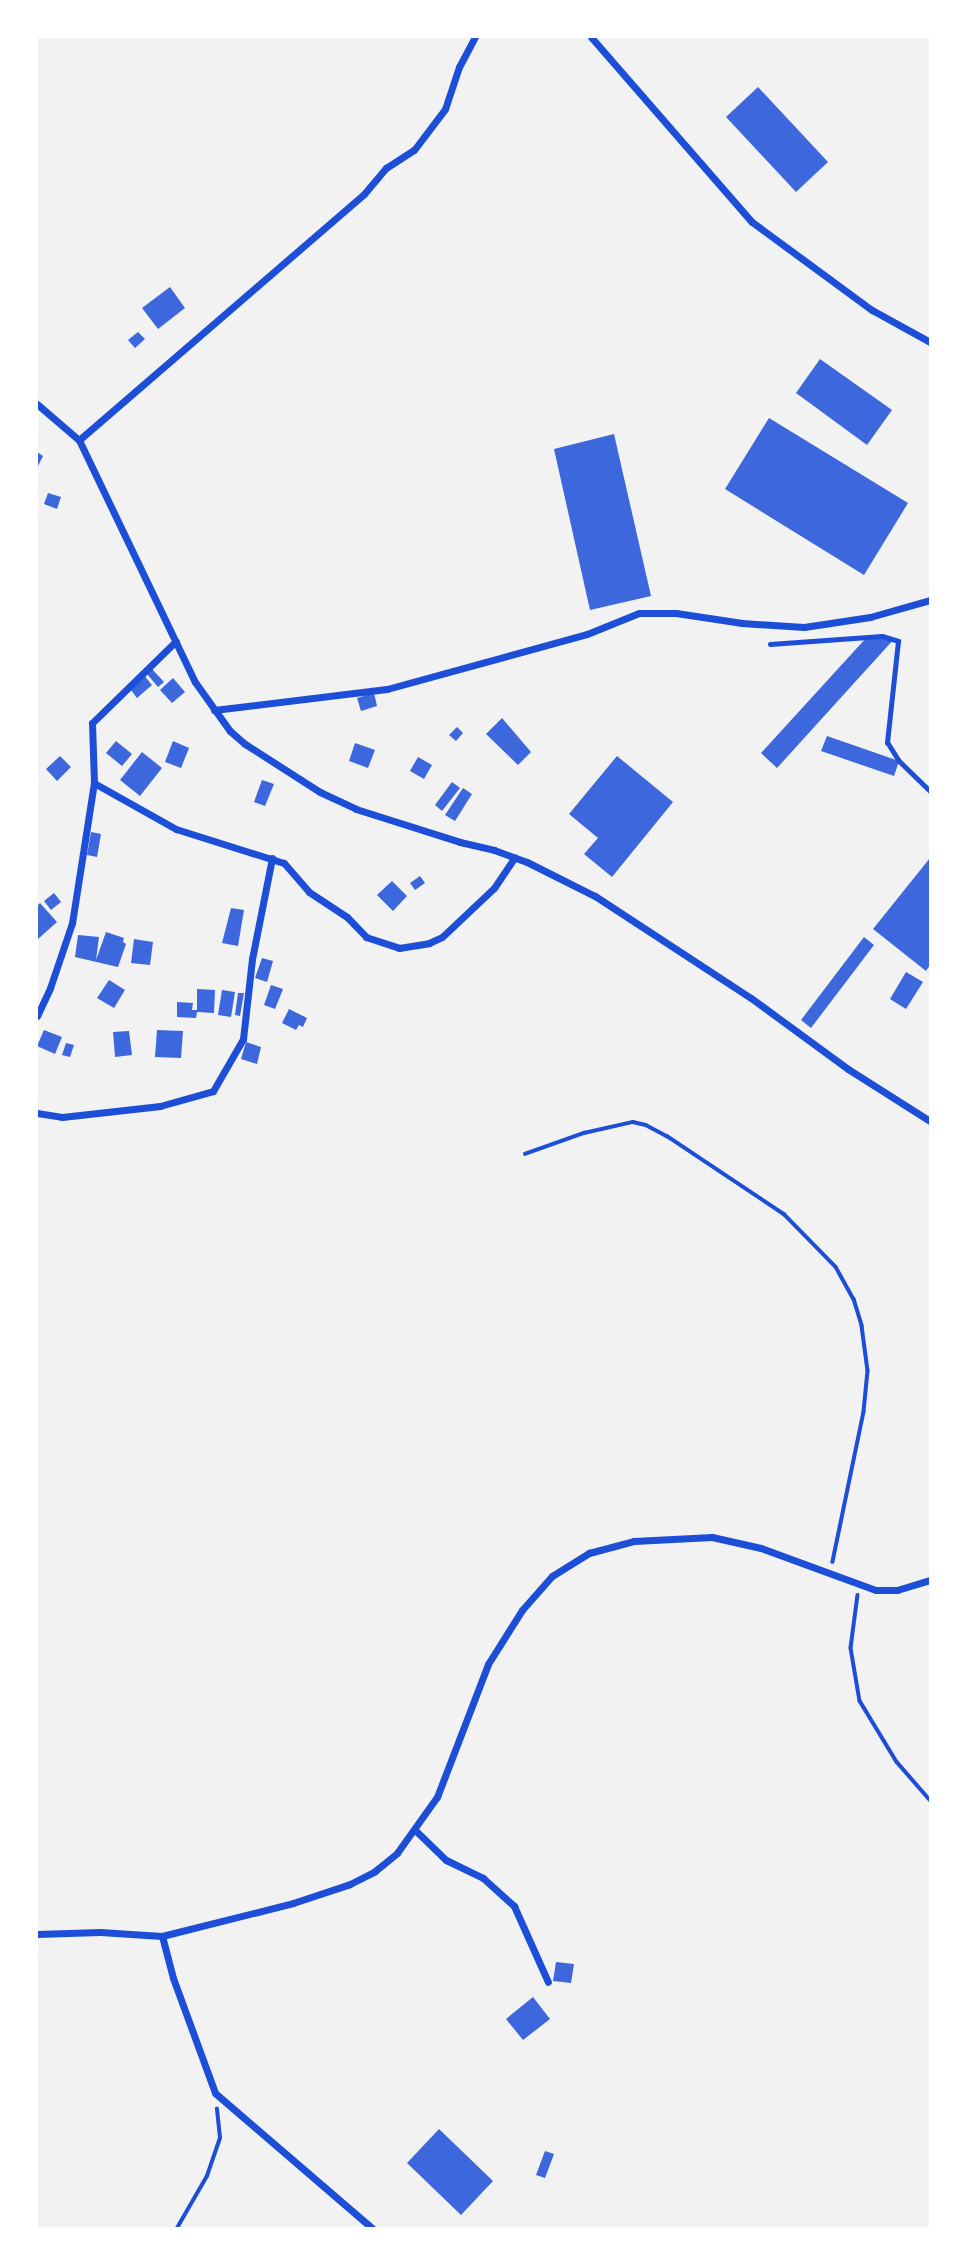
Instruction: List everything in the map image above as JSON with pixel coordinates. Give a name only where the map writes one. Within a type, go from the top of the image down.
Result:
[{"type":"street","points":[[79,440],[363,194],[386,168],[414,150],[445,109],[459,67],[475,37]]},
{"type":"street","points":[[591,37],[752,222],[863,304],[930,342]]},
{"type":"street","points":[[37,404],[79,440],[195,682],[214,710],[245,744],[320,792],[356,809],[515,857],[595,896],[930,1121]]},
{"type":"street","points":[[214,710],[387,689],[587,634],[639,613],[676,613],[742,623],[804,627],[870,617],[930,600]]},
{"type":"street","points":[[37,1016],[50,988],[72,923],[94,783],[91,726],[94,719],[176,641]]},
{"type":"street","points":[[94,783],[184,833],[272,858],[291,868],[309,892],[347,917],[366,937],[399,948],[429,943],[442,937],[494,888],[515,857]]},
{"type":"street","points":[[37,1113],[62,1117],[160,1106],[213,1091],[243,1039],[252,959],[272,858]]},
{"type":"street","points":[[37,1934],[100,1931],[162,1936],[293,1903],[350,1884],[375,1871],[397,1853],[437,1797],[488,1664],[541,1585],[568,1563],[589,1553],[634,1541],[712,1538],[761,1548],[859,1586],[897,1590],[930,1580]]},
{"type":"street","points":[[415,1830],[446,1860],[483,1878],[514,1906],[548,1982]]},
{"type":"street","points":[[162,1936],[173,1978],[215,2093],[372,2228]]},
{"type":"lane","points":[[770,644],[882,636],[898,641],[887,741],[899,761],[930,790]]},
{"type":"path","points":[[525,1154],[584,1133],[633,1122],[646,1125],[784,1214],[836,1267],[854,1299],[862,1326],[869,1371],[864,1412],[831,1575]]},
{"type":"path","points":[[859,1586],[851,1648],[860,1701],[897,1762],[930,1800]]},
{"type":"path","points":[[177,2228],[207,2176],[220,2138],[215,2093]]},
{"type":"building","points":[[758,87],[828,162],[796,192],[726,117]]},
{"type":"building","points":[[170,287],[185,308],[158,329],[142,308]]},
{"type":"building","points":[[138,332],[145,339],[135,348],[128,340]]},
{"type":"building","points":[[820,359],[892,410],[867,445],[796,393]]},
{"type":"building","points":[[769,418],[908,503],[864,575],[725,489]]},
{"type":"building","points":[[614,434],[651,596],[590,610],[554,449]]},
{"type":"building","points":[[37,452],[43,456],[37,468]]},
{"type":"building","points":[[48,493],[61,497],[57,509],[44,504]]},
{"type":"building","points":[[867,637],[895,638],[777,768],[761,753]]},
{"type":"building","points":[[152,669],[164,682],[158,687],[147,674]]},
{"type":"building","points":[[143,674],[152,685],[137,698],[128,686]]},
{"type":"building","points":[[173,678],[185,692],[172,703],[160,690]]},
{"type":"building","points":[[374,693],[377,706],[361,711],[357,698]]},
{"type":"building","points":[[502,718],[531,752],[518,765],[486,734]]},
{"type":"building","points":[[457,727],[463,733],[456,741],[449,735]]},
{"type":"building","points":[[827,736],[899,761],[894,776],[821,751]]},
{"type":"building","points":[[116,741],[132,754],[122,766],[106,753]]},
{"type":"building","points":[[173,741],[189,748],[181,768],[165,762]]},
{"type":"building","points":[[355,743],[375,750],[368,768],[349,761]]},
{"type":"building","points":[[142,752],[162,768],[140,796],[120,780]]},
{"type":"building","points":[[60,756],[71,767],[57,781],[46,769]]},
{"type":"building","points":[[617,756],[673,802],[612,877],[584,854],[598,838],[569,814]]},
{"type":"building","points":[[418,757],[432,765],[424,779],[410,771]]},
{"type":"building","points":[[262,780],[274,784],[265,806],[254,802]]},
{"type":"building","points":[[452,782],[460,788],[442,811],[435,805]]},
{"type":"building","points":[[463,788],[472,794],[455,821],[445,815]]},
{"type":"building","points":[[91,832],[101,834],[97,857],[87,855]]},
{"type":"building","points":[[930,858],[930,965],[926,971],[873,929]]},
{"type":"building","points":[[420,876],[425,883],[415,890],[410,883]]},
{"type":"building","points":[[392,881],[407,896],[393,911],[377,895]]},
{"type":"building","points":[[54,893],[61,902],[51,910],[44,901]]},
{"type":"building","points":[[40,903],[57,922],[38,939],[37,906]]},
{"type":"building","points":[[231,908],[244,910],[238,946],[222,943]]},
{"type":"building","points":[[106,932],[124,938],[123,942],[126,944],[118,967],[75,957],[78,935],[99,937],[96,960]]},
{"type":"building","points":[[864,937],[874,945],[811,1028],[801,1020]]},
{"type":"building","points":[[134,939],[153,942],[150,965],[131,963]]},
{"type":"building","points":[[262,958],[273,961],[267,982],[255,978]]},
{"type":"building","points":[[906,972],[923,982],[906,1009],[890,999]]},
{"type":"building","points":[[109,980],[125,990],[114,1008],[97,998]]},
{"type":"building","points":[[271,985],[283,989],[275,1009],[264,1005]]},
{"type":"building","points":[[197,989],[215,990],[214,1013],[197,1012],[196,1018],[177,1017],[177,1002],[193,1003],[192,1010],[197,1010]]},
{"type":"building","points":[[222,990],[235,992],[231,1017],[218,1015]]},
{"type":"building","points":[[238,993],[244,993],[240,1016],[235,1015]]},
{"type":"building","points":[[289,1009],[307,1018],[303,1027],[299,1025],[296,1030],[282,1023]]},
{"type":"building","points":[[44,1030],[62,1037],[55,1054],[37,1046]]},
{"type":"building","points":[[157,1030],[183,1031],[181,1058],[155,1057]]},
{"type":"building","points":[[129,1031],[132,1055],[115,1057],[113,1032]]},
{"type":"building","points":[[246,1042],[261,1047],[257,1064],[241,1059]]},
{"type":"building","points":[[66,1043],[74,1045],[70,1057],[62,1055]]},
{"type":"building","points":[[556,1962],[574,1964],[571,1983],[553,1981]]},
{"type":"building","points":[[533,1997],[550,2019],[523,2040],[506,2019]]},
{"type":"building","points":[[439,2129],[493,2181],[461,2215],[407,2163]]},
{"type":"building","points":[[545,2151],[554,2154],[545,2178],[536,2175]]}]
